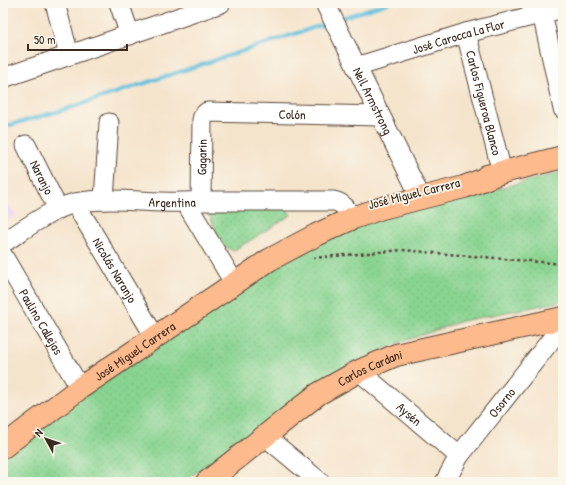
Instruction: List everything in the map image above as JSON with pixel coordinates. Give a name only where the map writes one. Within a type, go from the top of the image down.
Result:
[{"type":"main road","name":"José Miguel Carrera","points":[[5,442],[80,388],[236,284],[292,242],[348,211],[377,201],[464,187],[502,172],[563,157]]},
{"type":"main road","name":"José Miguel Carrera","points":[[269,260],[316,235],[353,218],[418,194]]},
{"type":"main road","name":"Carlos Cardani","points":[[207,482],[318,394],[359,371],[396,355],[563,318]]},
{"type":"street","points":[[55,3],[70,55]]},
{"type":"street","points":[[119,3],[130,35]]},
{"type":"street","points":[[4,75],[130,35],[182,9],[221,3]]},
{"type":"street","name":"Neil Armstrong","points":[[327,8],[418,194]]},
{"type":"street","name":"José Carocca La Flor","points":[[356,67],[466,33],[563,8]]},
{"type":"street","points":[[542,14],[563,109]]},
{"type":"street","name":"Carlos Figueroa Blanco","points":[[466,33],[502,172]]},
{"type":"street","name":"Colón","points":[[204,113],[210,111],[380,116]]},
{"type":"street","name":"Gagarin","points":[[194,202],[202,120],[204,113]]},
{"type":"street","points":[[104,200],[109,123]]},
{"type":"street","name":"Naranjo","points":[[26,145],[67,206]]},
{"type":"street","name":"Argentina","points":[[3,243],[67,206],[104,200],[194,202],[334,201],[343,205],[348,211]]},
{"type":"street","points":[[194,202],[236,284]]},
{"type":"street","name":"Nicolás Naranjo","points":[[67,206],[155,337]]},
{"type":"street","name":"Paulino Callejas","points":[[3,256],[80,388]]},
{"type":"street","name":"Osorno","points":[[445,482],[459,456],[563,325]]},
{"type":"street","name":"Aysén","points":[[359,371],[459,456]]},
{"type":"street","points":[[265,436],[320,482]]},
{"type":"path","points":[[309,258],[402,250],[563,264]]},
{"type":"shaded area","points":[[3,195],[16,216],[3,224]]},
{"type":"green space","points":[[563,172],[563,301],[462,321],[399,343],[348,365],[183,482],[3,482],[3,457],[84,394],[274,267],[353,226]]},
{"type":"green space","points":[[287,209],[291,215],[233,251],[221,244],[208,211]]},
{"type":"waterway","points":[[338,19],[388,3]]},
{"type":"waterway","points":[[3,127],[60,111],[328,23]]}]
